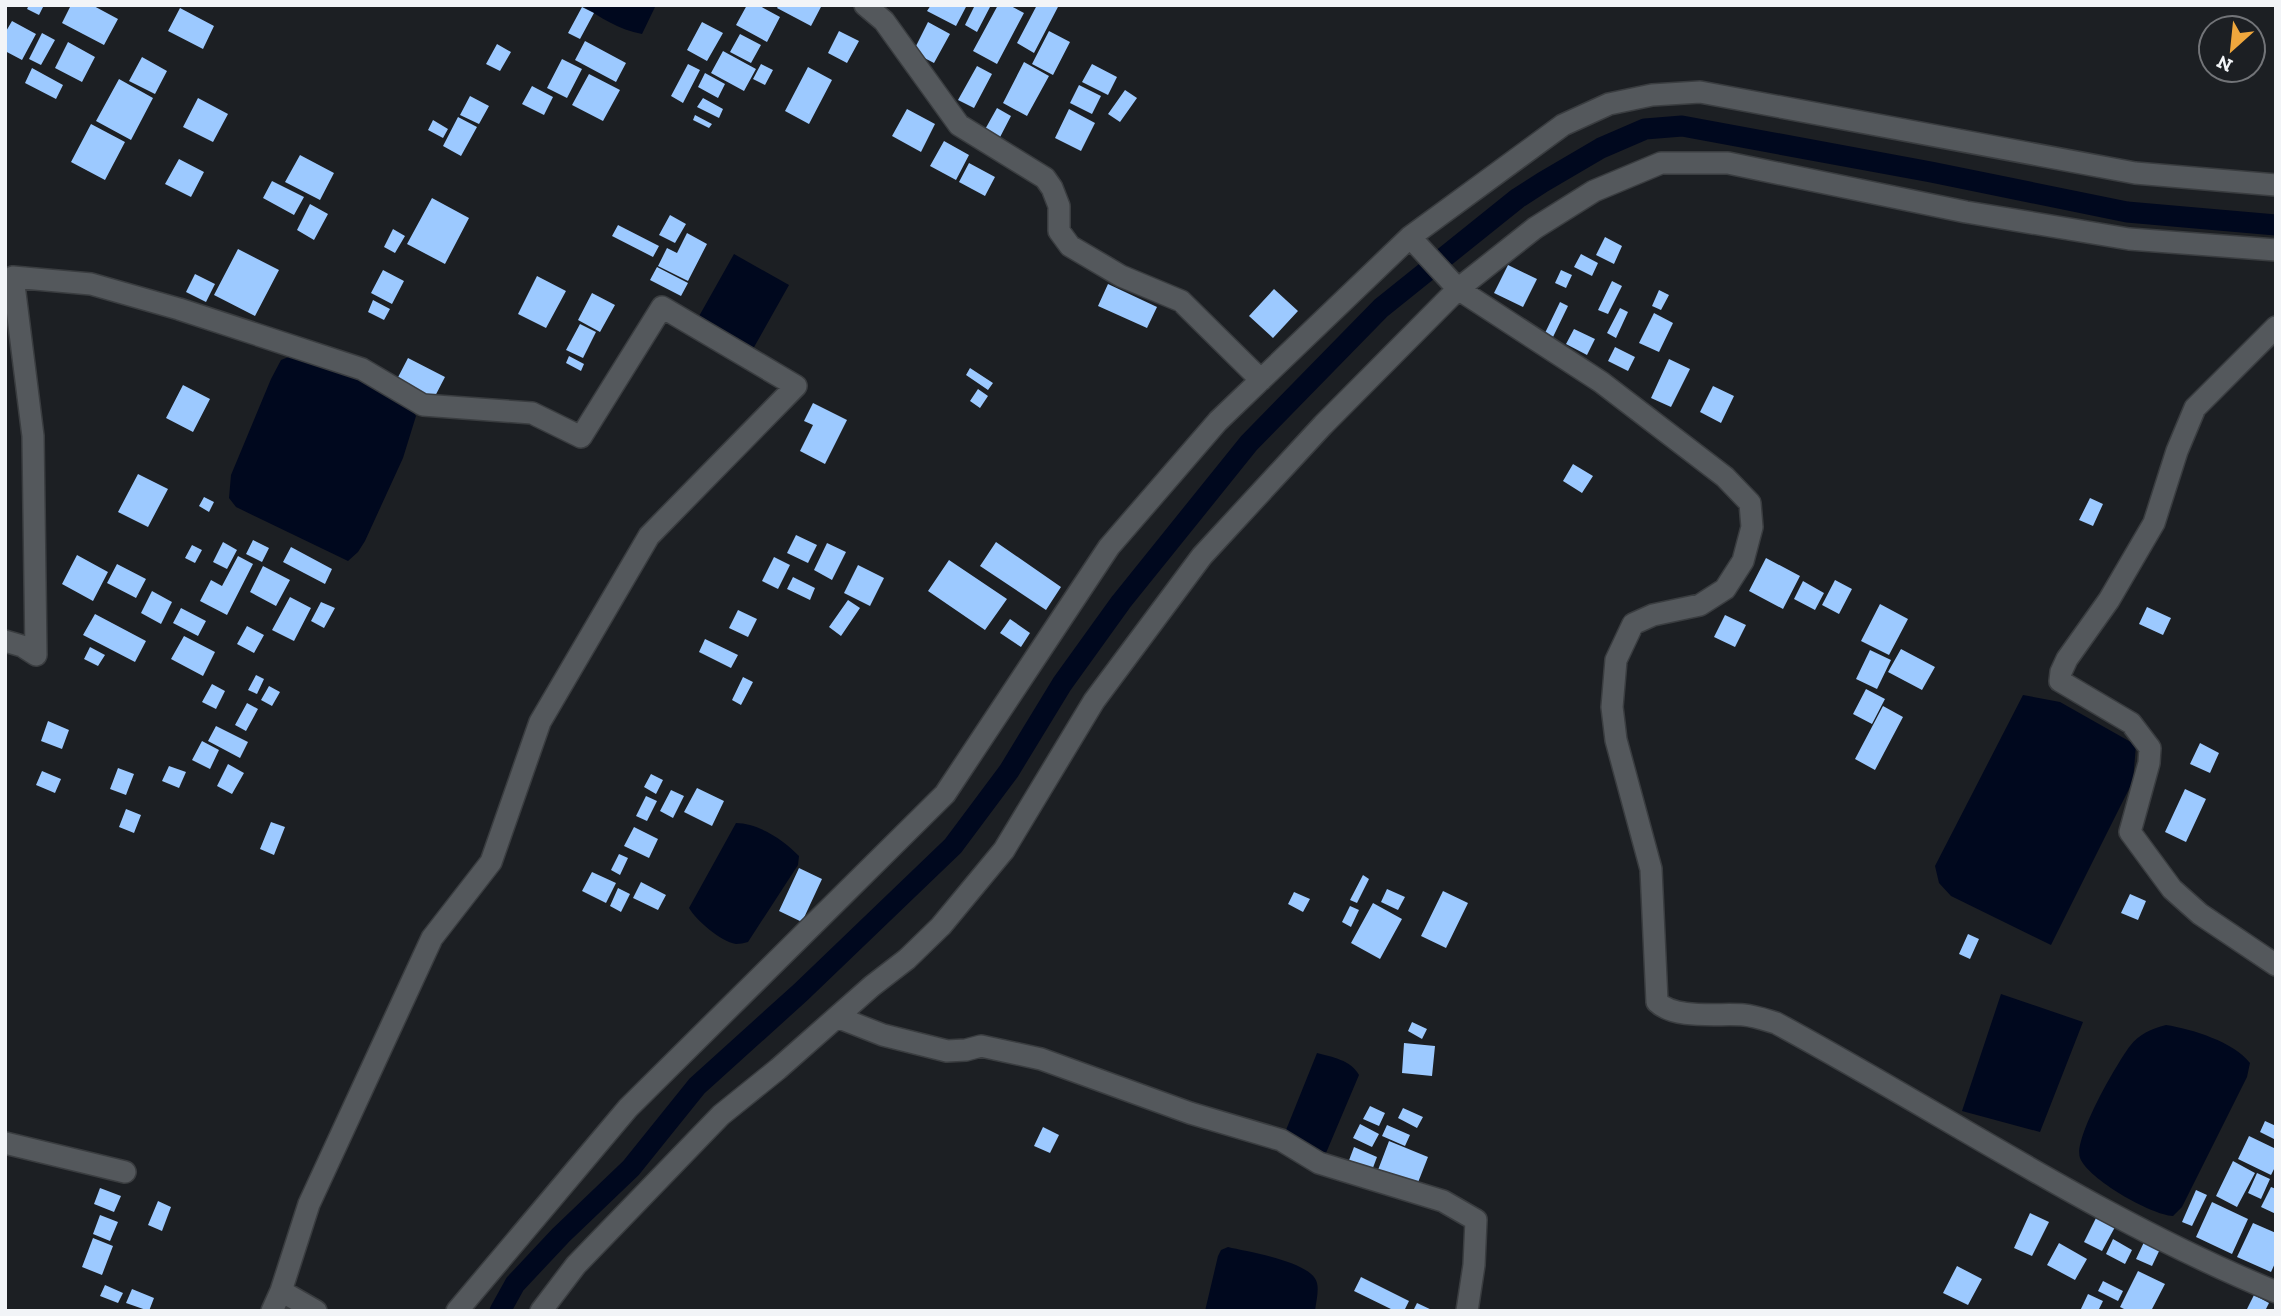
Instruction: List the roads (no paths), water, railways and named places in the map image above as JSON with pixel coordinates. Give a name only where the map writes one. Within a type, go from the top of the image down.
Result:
[{"type":"street","points":[[865,5],[884,21],[959,125],[1045,178],[1059,206],[1059,231],[1070,246],[1121,276],[1181,301],[1261,380]]},
{"type":"street","points":[[457,1311],[628,1108],[944,794],[1109,547],[1218,421],[1410,237],[1563,125],[1609,104],[1652,95],[1700,92],[2135,173],[2276,185]]},
{"type":"street","points":[[541,1311],[576,1265],[721,1115],[907,959],[941,926],[1004,850],[1094,701],[1202,556],[1323,425],[1458,289],[1535,228],[1571,205],[1594,191],[1661,163],[1728,163],[1966,212],[2115,236],[2276,250]]},
{"type":"street","points":[[1410,237],[1458,289],[1601,382],[1726,477],[1750,503],[1752,527],[1743,561],[1725,589],[1700,605],[1653,615],[1633,624],[1616,660],[1612,707],[1616,740],[1651,869],[1657,1002],[1666,1009],[1704,1015],[1745,1015],[1776,1023],[2080,1198],[2227,1272],[2276,1292]]},
{"type":"street","points":[[5,641],[22,646],[36,655],[33,436],[13,277],[91,284],[141,298],[362,369],[423,405],[532,413],[581,437],[662,307],[796,386],[649,537],[540,722],[491,862],[432,937],[309,1204],[276,1301],[316,1311]]},
{"type":"street","points":[[2276,327],[2195,408],[2177,451],[2154,523],[2109,600],[2067,659],[2060,671],[2060,681],[2131,723],[2151,748],[2130,832],[2172,889],[2200,914],[2276,965]]},
{"type":"street","points":[[837,1017],[883,1035],[947,1051],[981,1046],[1041,1059],[1190,1113],[1281,1140],[1319,1163],[1443,1201],[1476,1220],[1474,1265],[1467,1311]]},
{"type":"street","points":[[5,1143],[125,1172]]},
{"type":"water","points":[[581,5],[656,5],[642,34],[618,26]]},
{"type":"water","points":[[734,254],[789,285],[753,349],[698,318]]},
{"type":"water","points":[[291,356],[350,372],[409,406],[416,416],[403,458],[365,541],[348,561],[236,507],[229,498],[231,475],[271,379],[281,360]]},
{"type":"water","points":[[2023,695],[2060,702],[2136,745],[2133,781],[2051,945],[1951,896],[1939,883],[1935,866]]},
{"type":"water","points":[[736,823],[753,826],[770,834],[799,856],[798,865],[748,942],[736,944],[709,930],[689,908]]},
{"type":"water","points":[[2001,994],[2083,1022],[2040,1132],[1962,1111]]},
{"type":"water","points":[[2166,1025],[2200,1033],[2223,1043],[2250,1063],[2247,1077],[2182,1207],[2173,1216],[2150,1209],[2121,1194],[2095,1176],[2080,1158],[2083,1135],[2089,1119],[2130,1046],[2146,1032]]},
{"type":"water","points":[[1317,1053],[1346,1063],[1359,1075],[1326,1153],[1292,1138],[1286,1130]]},
{"type":"water","points":[[1228,1247],[1292,1263],[1313,1275],[1318,1293],[1315,1311],[1205,1311],[1218,1256],[1221,1250]]},
{"type":"waterway","points":[[500,1311],[515,1284],[561,1235],[631,1168],[697,1086],[801,992],[953,846],[1009,771],[1062,684],[1121,602],[1249,443],[1381,308],[1518,198],[1543,182],[1601,148],[1645,129],[1682,126],[2127,212],[2276,225]]}]
